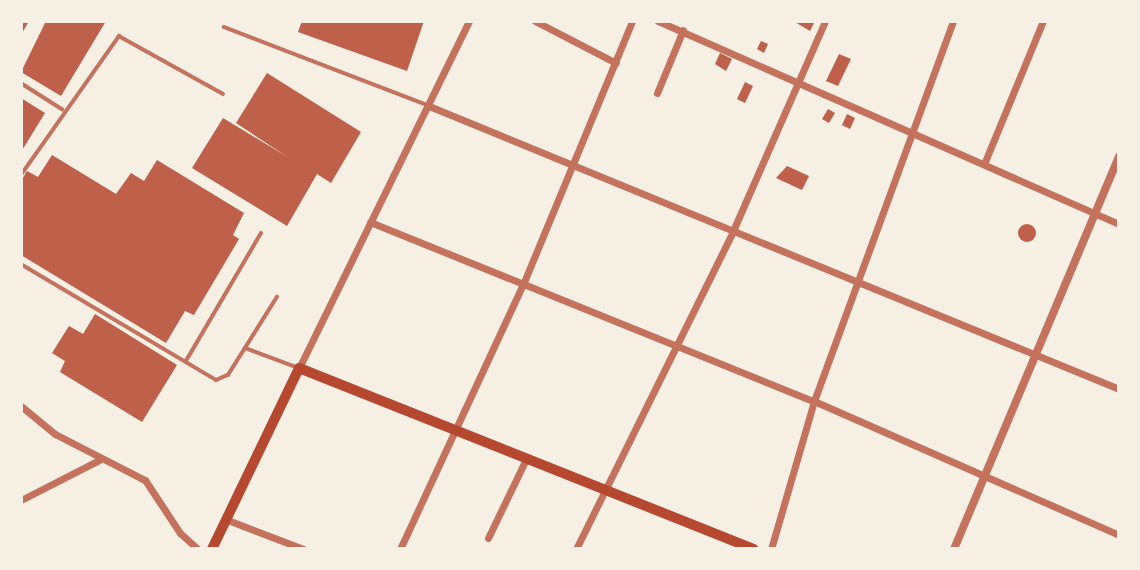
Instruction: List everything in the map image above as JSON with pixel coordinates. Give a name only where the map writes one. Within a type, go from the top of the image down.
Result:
[{"type":"main road","points":[[212,549],[299,368],[457,428],[753,549]]},
{"type":"street","points":[[299,368],[469,21]]},
{"type":"street","points":[[535,21],[615,63]]},
{"type":"street","points":[[400,549],[524,282],[632,21]]},
{"type":"street","points":[[658,21],[1119,224]]},
{"type":"street","points":[[576,549],[732,233],[825,21]]},
{"type":"street","points":[[771,549],[814,401],[953,21]]},
{"type":"street","points":[[984,164],[1042,21]]},
{"type":"street","points":[[657,93],[683,30]]},
{"type":"street","points":[[429,106],[855,284],[1119,389]]},
{"type":"street","points":[[954,549],[1119,156]]},
{"type":"street","points":[[370,222],[524,282],[676,348],[814,401],[985,473],[1119,535]]},
{"type":"street","points":[[21,406],[99,460],[145,481],[180,533],[198,549]]},
{"type":"street","points":[[488,538],[527,457]]},
{"type":"street","points":[[21,500],[99,460]]},
{"type":"street","points":[[225,519],[303,549]]},
{"type":"lane","points":[[224,27],[429,106]]},
{"type":"lane","points":[[21,175],[62,109],[123,35],[223,94]]},
{"type":"lane","points":[[21,83],[62,109]]},
{"type":"lane","points":[[186,362],[261,233]]},
{"type":"lane","points":[[21,264],[186,362],[224,380],[277,297]]},
{"type":"lane","points":[[245,348],[299,368]]},
{"type":"building","points":[[21,21],[29,21],[21,35]]},
{"type":"building","points":[[46,21],[106,21],[61,96],[21,72]]},
{"type":"building","points":[[302,21],[424,21],[407,71],[298,32]]},
{"type":"building","points":[[793,21],[815,21],[810,31]]},
{"type":"building","points":[[761,41],[768,44],[764,53],[757,49]]},
{"type":"building","points":[[720,53],[732,59],[726,71],[715,64]]},
{"type":"building","points":[[839,54],[851,59],[838,86],[826,81]]},
{"type":"building","points":[[267,73],[361,132],[331,183],[317,174],[287,226],[192,168],[223,118],[286,156],[236,123]]},
{"type":"building","points":[[745,82],[753,86],[745,103],[737,99]]},
{"type":"building","points":[[21,98],[45,113],[21,152]]},
{"type":"building","points":[[828,109],[835,113],[829,123],[822,119]]},
{"type":"building","points":[[847,114],[855,118],[850,129],[842,125]]},
{"type":"building","points":[[52,155],[116,194],[131,173],[144,181],[157,160],[244,213],[233,235],[239,239],[194,315],[185,311],[166,343],[21,255],[21,181],[27,171],[38,177]]},
{"type":"building","points":[[787,166],[809,176],[802,190],[776,178]]},
{"type":"building","points":[[1027,224],[1033,227],[1036,233],[1033,239],[1027,242],[1021,239],[1018,233],[1021,227]]},
{"type":"building","points":[[95,314],[177,365],[142,422],[60,372],[65,361],[52,353],[69,326],[83,334]]}]
